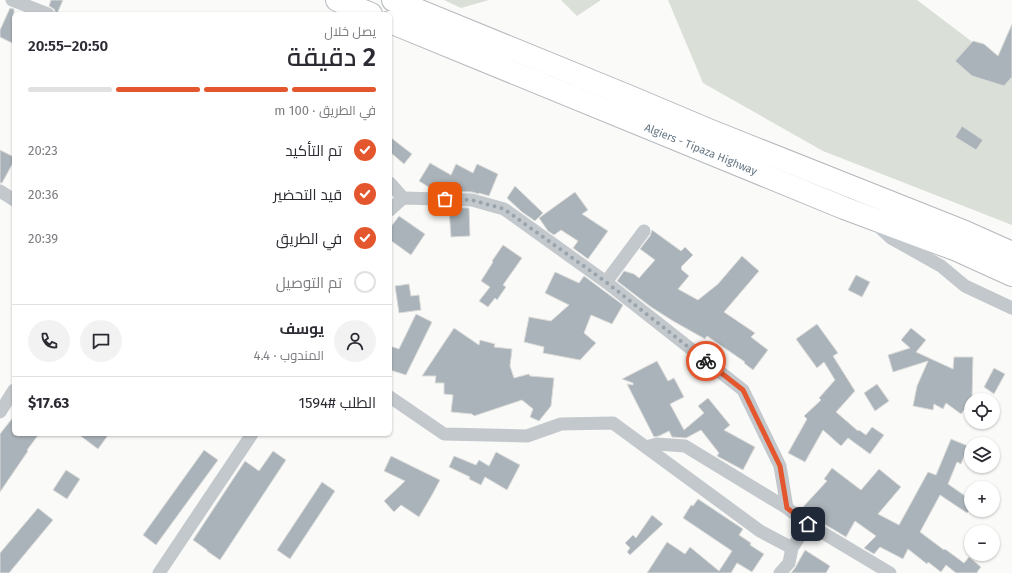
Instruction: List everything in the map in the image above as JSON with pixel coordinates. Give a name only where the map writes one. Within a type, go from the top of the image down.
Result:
[{"type":"highway","points":[[337,0],[366,12]]},
{"type":"highway","name":"Algiers - Tipaza Highway","points":[[393,0],[718,134],[965,232],[1012,253]]},
{"type":"highway","name":"Algiers - Tipaza Highway","points":[[392,23],[800,190],[957,250],[1012,275]]},
{"type":"street","points":[[12,0],[43,12]]},
{"type":"street","points":[[392,184],[403,198]]},
{"type":"street","points":[[0,191],[12,199]]},
{"type":"street","points":[[392,208],[403,198],[472,200],[504,209],[606,282],[743,390],[780,466],[787,508]]},
{"type":"street","points":[[869,217],[891,238],[941,266],[965,286],[1012,308]]},
{"type":"street","points":[[606,282],[644,231]]},
{"type":"street","points":[[0,412],[12,393]]},
{"type":"street","points":[[392,398],[444,434],[527,436],[561,424],[613,423],[760,531],[792,548]]},
{"type":"street","points":[[159,573],[251,436]]},
{"type":"street","points":[[646,447],[657,444],[685,446],[787,508],[808,524],[890,573]]},
{"type":"street","points":[[780,573],[789,563],[792,548],[808,524]]},
{"type":"shaded area","points":[[444,0],[489,0],[461,8]]},
{"type":"shaded area","points":[[561,0],[601,0],[577,16]]},
{"type":"shaded area","points":[[668,0],[917,0],[1012,72],[1012,225],[823,151],[703,83]]},
{"type":"building","points":[[51,0],[63,0],[58,12],[55,12],[54,9],[49,6]]},
{"type":"building","points":[[10,8],[14,9],[14,12],[12,12],[12,43],[0,37],[0,30]]},
{"type":"building","points":[[1012,24],[1012,77],[1004,86],[972,76],[955,61],[973,41],[984,44],[998,56]]},
{"type":"building","points":[[962,126],[983,140],[976,150],[955,137]]},
{"type":"building","points":[[392,139],[412,154],[404,164],[392,154]]},
{"type":"building","points":[[0,150],[12,156],[12,165],[2,183],[0,183]]},
{"type":"building","points":[[430,163],[451,175],[456,164],[473,173],[477,164],[498,174],[489,196],[472,192],[435,191],[419,181]]},
{"type":"building","points":[[515,186],[543,213],[535,221],[522,212],[507,198]]},
{"type":"building","points":[[575,192],[588,210],[582,214],[608,231],[588,259],[573,248],[578,241],[561,230],[554,235],[548,231],[539,218]]},
{"type":"building","points":[[446,207],[469,208],[470,236],[451,237],[449,209]]},
{"type":"building","points":[[399,216],[425,234],[411,255],[392,241],[392,225]]},
{"type":"building","points":[[652,230],[681,251],[685,247],[693,255],[681,267],[681,269],[689,276],[678,289],[698,300],[718,284],[742,256],[759,271],[724,312],[755,333],[751,337],[768,350],[753,370],[744,363],[745,362],[707,336],[705,339],[673,321],[651,307],[617,281],[624,271],[634,274],[639,278],[655,260],[640,249],[650,236]]},
{"type":"building","points":[[503,245],[522,258],[503,285],[506,287],[497,300],[495,298],[488,307],[479,301],[490,287],[481,281]]},
{"type":"building","points":[[555,272],[579,283],[584,276],[623,305],[612,324],[591,315],[584,333],[596,343],[580,360],[543,353],[544,347],[524,342],[529,317],[551,321],[569,305],[545,293]]},
{"type":"building","points":[[856,275],[870,282],[862,297],[848,290]]},
{"type":"building","points":[[409,284],[411,296],[419,295],[421,310],[399,313],[395,286]]},
{"type":"building","points":[[416,314],[432,322],[406,375],[392,371],[392,347],[399,349]]},
{"type":"building","points":[[817,324],[838,353],[833,356],[855,391],[836,412],[858,431],[859,430],[866,435],[872,427],[884,435],[870,454],[848,438],[841,446],[823,430],[805,462],[788,453],[807,419],[804,416],[821,400],[819,398],[835,380],[824,362],[817,368],[796,339]]},
{"type":"building","points":[[454,328],[479,345],[480,340],[495,344],[494,347],[512,349],[510,366],[514,378],[529,374],[530,376],[554,378],[551,406],[539,421],[530,417],[533,409],[522,400],[474,416],[472,414],[451,412],[453,395],[444,394],[444,383],[435,383],[436,376],[422,376]]},
{"type":"building","points":[[911,328],[926,340],[916,352],[953,369],[954,357],[973,357],[972,393],[964,393],[964,410],[961,414],[946,403],[943,409],[934,404],[933,410],[913,406],[917,386],[928,361],[893,372],[888,355],[910,348],[901,340]]},
{"type":"building","points":[[657,361],[668,381],[674,378],[684,397],[670,404],[684,430],[704,413],[698,406],[708,398],[730,425],[724,430],[755,447],[743,470],[717,456],[719,453],[701,430],[686,438],[672,437],[669,431],[654,437],[627,384],[633,385],[633,383],[622,379]]},
{"type":"building","points":[[994,368],[1005,374],[995,393],[984,387]]},
{"type":"building","points":[[877,384],[889,401],[875,411],[864,393]]},
{"type":"building","points":[[12,419],[12,436],[38,436],[0,492],[0,434]]},
{"type":"building","points":[[81,436],[108,436],[98,449]]},
{"type":"building","points":[[951,439],[964,444],[964,456],[961,464],[957,462],[948,484],[964,495],[964,511],[940,495],[920,532],[964,563],[966,561],[974,561],[981,567],[977,572],[978,573],[956,573],[946,565],[941,572],[928,562],[927,564],[908,549],[903,559],[880,547],[874,554],[864,548],[876,536],[855,521],[846,537],[816,519],[803,507],[827,481],[824,479],[832,468],[861,490],[879,469],[901,487],[878,514],[899,525],[928,472],[936,475]]},
{"type":"building","points":[[204,450],[218,460],[156,545],[143,535]]},
{"type":"building","points":[[273,451],[286,460],[220,560],[193,540],[245,461],[259,471]]},
{"type":"building","points":[[496,452],[520,465],[507,490],[485,477],[481,485],[469,479],[470,477],[449,467],[454,456],[476,465],[479,460],[489,466]]},
{"type":"building","points":[[391,456],[440,480],[419,517],[401,505],[394,512],[384,501],[405,481],[384,471]]},
{"type":"building","points":[[66,470],[80,479],[67,499],[53,490]]},
{"type":"building","points":[[322,482],[335,491],[290,559],[277,550]]},
{"type":"building","points":[[698,499],[743,529],[739,535],[751,543],[750,545],[764,554],[752,572],[737,563],[731,573],[647,573],[667,542],[685,554],[690,547],[719,571],[732,551],[683,518],[691,505],[693,506]]},
{"type":"building","points":[[38,508],[53,520],[9,573],[0,573],[0,553]]},
{"type":"building","points":[[652,515],[663,524],[630,555],[627,552],[630,548],[625,543],[633,535],[636,538]]},
{"type":"building","points":[[805,550],[830,566],[826,573],[791,573]]},
{"type":"way so far","points":[[445,199],[472,200],[504,209],[606,282],[706,361]]},
{"type":"route","points":[[706,361],[743,390],[780,466],[787,508],[808,524]]}]
